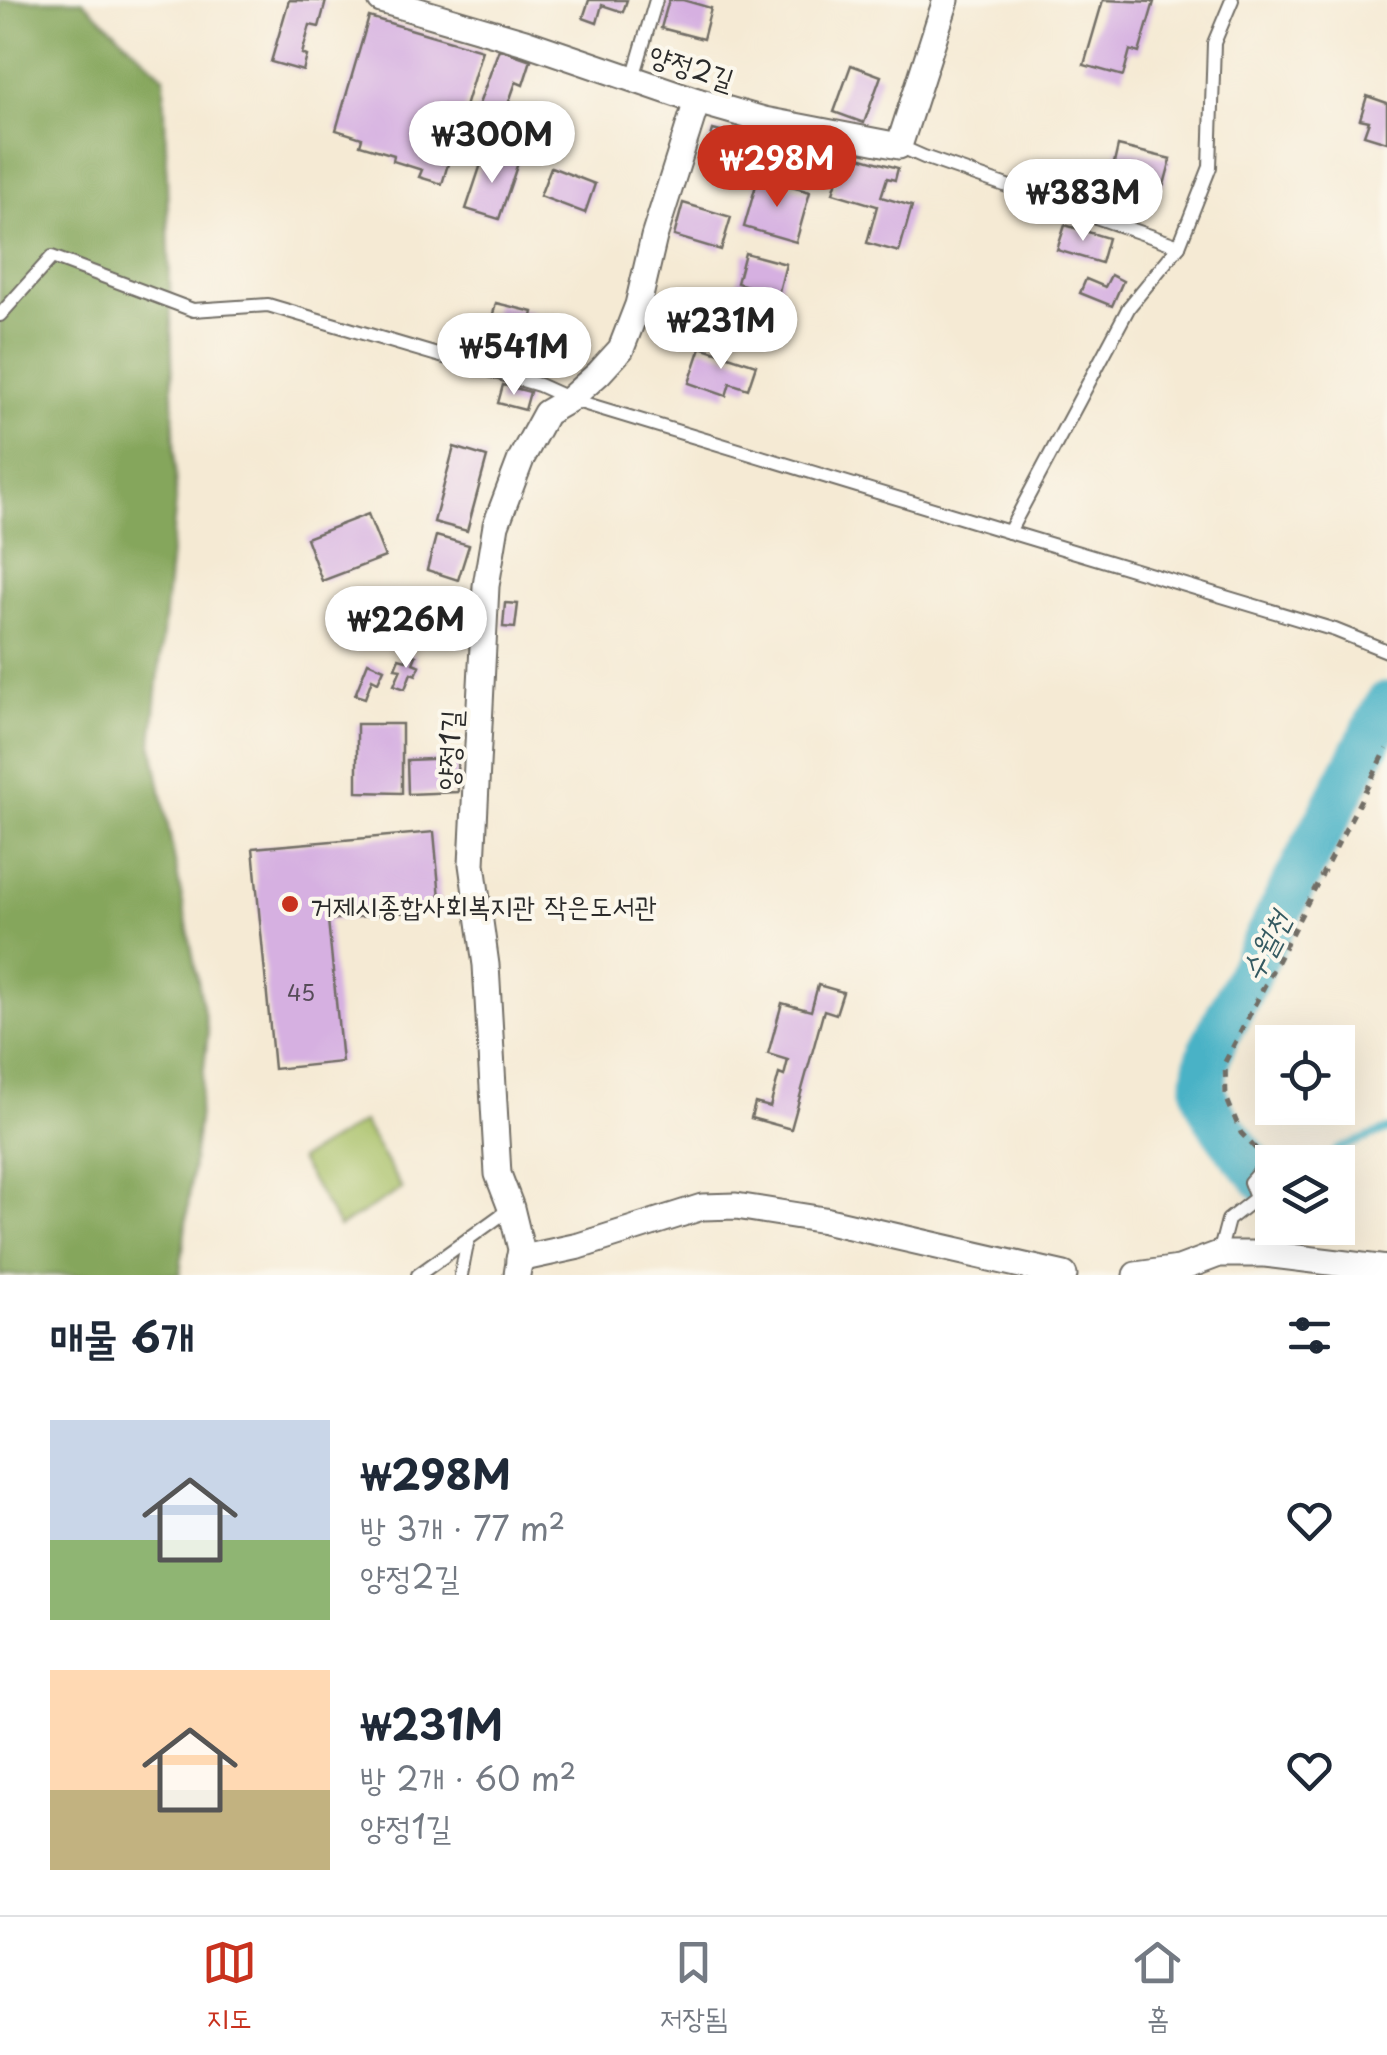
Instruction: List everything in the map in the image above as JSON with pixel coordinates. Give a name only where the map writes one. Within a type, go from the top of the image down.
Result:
[{"type":"street","name":"양정2길","points":[[381,0],[764,120],[900,146]]},
{"type":"street","points":[[900,146],[946,0]]},
{"type":"street","name":"양정1길","points":[[518,1267],[521,1249],[498,1174],[486,965],[472,864],[486,586],[496,524],[520,459],[546,412],[570,399],[621,349],[638,305],[654,238],[697,101]]},
{"type":"street","points":[[518,1267],[702,1207],[736,1206],[824,1220],[1064,1275]]},
{"type":"street","points":[[1136,1275],[1178,1269],[1220,1254],[1265,1254],[1387,1269]]},
{"type":"lane","points":[[632,78],[656,0]]},
{"type":"lane","points":[[1010,532],[1129,306],[1179,246],[1210,167],[1214,43],[1232,0]]},
{"type":"lane","points":[[900,146],[1179,246]]},
{"type":"lane","points":[[0,315],[52,257],[193,310],[268,305],[1336,630],[1387,651]]},
{"type":"lane","points":[[1220,1254],[1228,1220],[1255,1199]]},
{"type":"lane","points":[[418,1275],[511,1208]]},
{"type":"lane","points":[[461,1275],[468,1239]]},
{"type":"path","points":[[1255,1148],[1241,1133],[1226,1096],[1225,1062],[1387,750]]},
{"type":"green space","points":[[0,0],[82,0],[164,76],[176,501],[152,743],[208,1033],[180,1275],[0,1275]]},
{"type":"green space","points":[[363,1122],[402,1189],[339,1227],[299,1160]]},
{"type":"building","points":[[289,0],[326,1],[319,27],[310,25],[302,54],[307,56],[303,71],[271,62]]},
{"type":"building","points":[[589,0],[627,0],[623,12],[602,5],[597,23],[583,18]]},
{"type":"building","points":[[669,0],[711,8],[703,39],[661,28]]},
{"type":"building","points":[[1103,0],[1154,2],[1139,53],[1130,50],[1123,76],[1084,65]]},
{"type":"building","points":[[369,17],[482,50],[442,184],[419,177],[422,170],[393,161],[394,155],[360,145],[362,138],[336,130]]},
{"type":"building","points":[[499,49],[531,60],[523,85],[516,82],[506,110],[544,123],[534,152],[470,129]]},
{"type":"building","points":[[851,65],[881,76],[864,123],[834,112]]},
{"type":"building","points":[[1367,96],[1387,103],[1387,142],[1364,135],[1369,121],[1360,119]]},
{"type":"building","points":[[713,130],[754,141],[744,177],[703,165]]},
{"type":"building","points":[[1118,146],[1171,159],[1164,185],[1112,172]]},
{"type":"building","points":[[485,152],[518,163],[499,219],[466,209]]},
{"type":"building","points":[[845,153],[898,168],[895,180],[887,178],[881,197],[912,206],[899,252],[867,243],[877,206],[833,193]]},
{"type":"building","points":[[551,167],[595,184],[585,213],[540,196]]},
{"type":"building","points":[[758,178],[810,192],[796,242],[744,227]]},
{"type":"building","points":[[683,203],[731,217],[721,250],[674,236]]},
{"type":"building","points":[[1065,225],[1108,238],[1101,263],[1057,250]]},
{"type":"building","points":[[745,253],[786,264],[776,303],[760,299],[762,290],[737,283]]},
{"type":"building","points":[[1111,275],[1123,281],[1112,306],[1080,293],[1086,279],[1105,287]]},
{"type":"building","points":[[496,303],[533,312],[525,346],[509,342],[512,330],[490,325]]},
{"type":"building","points":[[701,347],[756,365],[748,389],[730,383],[726,396],[689,383]]},
{"type":"building","points":[[503,385],[530,392],[525,410],[498,403]]},
{"type":"building","points":[[454,447],[487,457],[467,531],[434,522]]},
{"type":"building","points":[[368,514],[385,557],[322,581],[306,538]]},
{"type":"building","points":[[436,536],[469,545],[458,580],[427,570]]},
{"type":"building","points":[[505,603],[518,604],[515,628],[503,627]]},
{"type":"building","points":[[409,653],[416,656],[413,663],[420,666],[416,675],[411,673],[405,689],[394,685],[401,669],[395,668],[399,658],[406,660]]},
{"type":"building","points":[[368,662],[384,669],[378,682],[372,679],[365,698],[355,695]]},
{"type":"building","points":[[357,724],[402,724],[402,793],[357,792]]},
{"type":"building","points":[[457,758],[458,792],[408,794],[407,760]]},
{"type":"building","points":[[434,832],[441,909],[328,920],[342,1062],[274,1069],[253,848]]},
{"type":"building","points":[[818,985],[843,992],[836,1014],[824,1010],[791,1129],[751,1118],[755,1103],[770,1107],[779,1074],[784,1076],[788,1060],[768,1054],[782,1003],[811,1011]]},
{"type":"waterway","name":"수월천","points":[[1255,1168],[1212,1111],[1204,1088],[1207,1062],[1216,1037],[1387,704]]},
{"type":"waterway","points":[[1348,1145],[1387,1130]]},
{"type":"place","name":"거제시종합사회복지관 작은도서관","points":[[290,904]]}]
